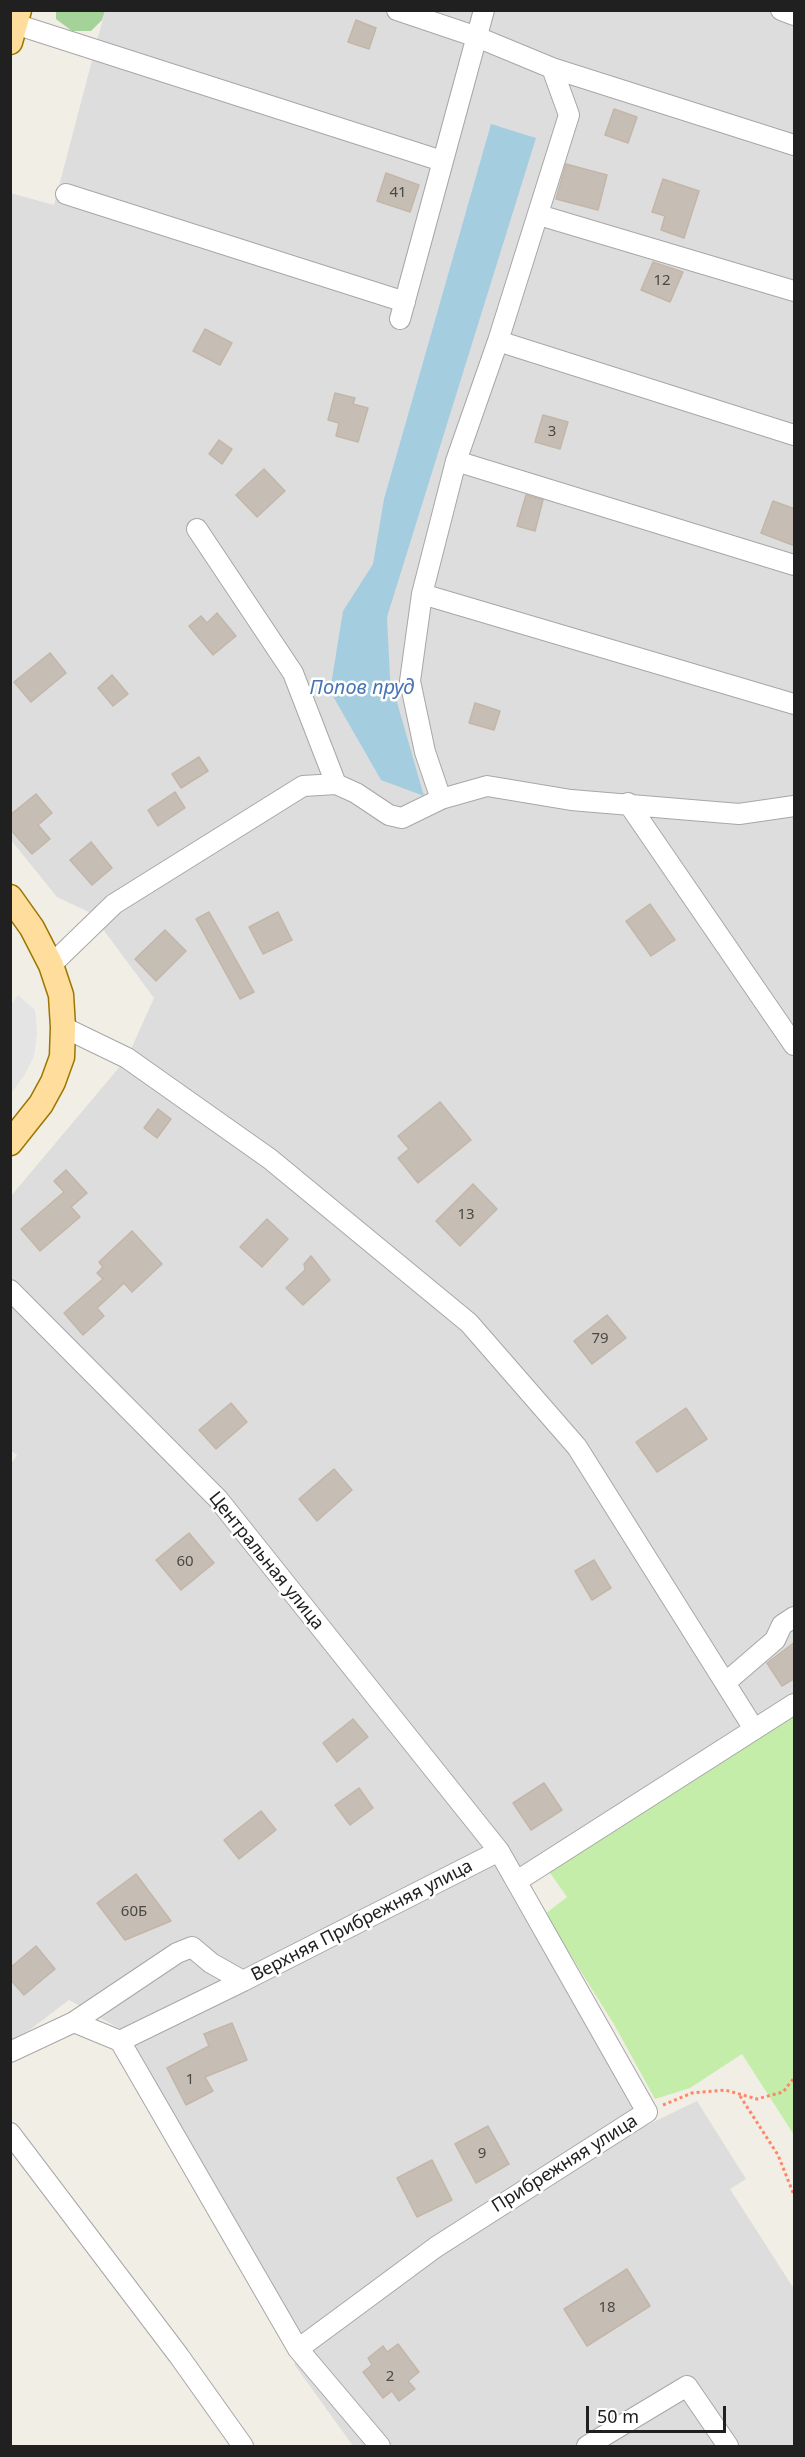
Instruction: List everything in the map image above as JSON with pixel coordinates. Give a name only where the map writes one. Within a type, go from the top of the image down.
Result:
[{"type":"main road","points":[[10,897],[32,928],[51,965],[61,995],[63,1027],[62,1057],[53,1082],[41,1104],[10,1143]]},
{"type":"street","points":[[397,10],[477,37],[552,68],[795,145]]},
{"type":"street","points":[[66,194],[403,311],[484,10]]},
{"type":"street","points":[[781,10],[795,15]]},
{"type":"street","points":[[15,25],[442,161]]},
{"type":"street","points":[[441,799],[425,752],[410,681],[422,594],[456,461],[498,341],[569,115],[552,68]]},
{"type":"street","points":[[539,215],[795,291]]},
{"type":"street","points":[[498,341],[795,435]]},
{"type":"street","points":[[456,461],[795,565]]},
{"type":"street","points":[[197,529],[293,673],[336,784]]},
{"type":"street","points":[[422,594],[795,704]]},
{"type":"street","points":[[51,965],[114,904],[303,786],[336,784],[356,793],[389,815],[402,818],[441,799],[487,786],[571,800],[739,814],[795,806]]},
{"type":"street","points":[[628,803],[795,1045]]},
{"type":"street","points":[[63,1027],[127,1058],[270,1159],[469,1323],[577,1447],[749,1720]]},
{"type":"street","name":"Центральная улица","points":[[10,1290],[218,1498],[499,1851]]},
{"type":"street","points":[[725,1683],[775,1640],[782,1625],[795,1617]]},
{"type":"street","points":[[517,1881],[795,1704]]},
{"type":"street","name":"Прибрежняя улица","points":[[298,2349],[436,2247],[647,2112],[499,1851]]},
{"type":"street","name":"Верхняя Прибрежняя улица","points":[[10,2052],[74,2022],[177,1953],[192,1947],[211,1963],[243,1981],[499,1851]]},
{"type":"street","points":[[120,2041],[243,1981]]},
{"type":"street","points":[[74,2022],[120,2041],[298,2349],[380,2446]]},
{"type":"street","points":[[10,2133],[179,2356],[243,2446]]},
{"type":"street","points":[[587,2446],[687,2386],[728,2446]]},
{"type":"path","points":[[647,2112],[692,2093],[724,2090],[757,2099],[783,2092],[795,2078]]},
{"type":"path","points":[[740,2096],[778,2155],[795,2195]]},
{"type":"shaded area","points":[[105,11],[794,11],[794,1698],[504,1883],[645,2126],[697,2101],[746,2179],[730,2189],[794,2289],[794,2446],[353,2446],[294,2364],[311,2352],[292,2327],[129,2034],[69,2000],[11,2044],[10,1465],[17,1455],[10,1450],[11,1196],[127,1058],[154,998],[91,913],[57,897],[11,840],[10,193],[54,205]]},
{"type":"shaded area","points":[[18,995],[35,1010],[37,1033],[34,1056],[24,1076],[11,1093],[11,1005]]},
{"type":"green space","points":[[56,10],[105,11],[102,20],[91,31],[72,31],[56,19]]},
{"type":"green space","points":[[794,1708],[794,2135],[742,2054],[690,2088],[655,2099],[615,2026],[545,1914],[567,1897],[548,1870]]},
{"type":"water","name":"Попов пруд","points":[[491,124],[536,138],[387,617],[390,678],[424,796],[381,780],[330,691],[343,611],[373,564],[384,499]]},
{"type":"building","points":[[356,20],[376,28],[369,49],[348,42]]},
{"type":"building","points":[[614,109],[637,117],[628,143],[605,135]]},
{"type":"building","points":[[566,164],[607,175],[598,210],[556,199]]},
{"type":"building","points":[[386,173],[419,185],[410,212],[377,201]]},
{"type":"building","points":[[663,179],[699,191],[684,238],[661,230],[665,216],[652,212]]},
{"type":"building","points":[[653,262],[683,272],[670,302],[641,290]]},
{"type":"building","points":[[205,329],[232,343],[220,365],[193,351]]},
{"type":"building","points":[[335,393],[355,398],[353,404],[368,408],[358,442],[336,436],[339,423],[328,420]]},
{"type":"building","points":[[543,415],[568,422],[560,449],[535,442]]},
{"type":"building","points":[[219,440],[232,449],[222,464],[209,454]]},
{"type":"building","points":[[264,469],[285,491],[257,517],[236,495]]},
{"type":"building","points":[[526,495],[543,500],[535,531],[517,526]]},
{"type":"building","points":[[773,501],[795,509],[795,546],[761,533]]},
{"type":"building","points":[[217,613],[236,636],[213,655],[189,626],[201,616],[207,623]]},
{"type":"building","points":[[50,653],[66,673],[31,702],[14,682]]},
{"type":"building","points":[[112,675],[128,694],[113,706],[98,688]]},
{"type":"building","points":[[475,703],[500,711],[494,730],[469,723]]},
{"type":"building","points":[[199,757],[208,771],[181,788],[172,774]]},
{"type":"building","points":[[175,792],[185,808],[158,826],[148,810]]},
{"type":"building","points":[[36,794],[52,813],[38,825],[50,839],[32,854],[10,829],[10,815]]},
{"type":"building","points":[[91,842],[112,868],[92,885],[70,860]]},
{"type":"building","points":[[650,904],[675,940],[651,956],[626,921]]},
{"type":"building","points":[[209,912],[254,992],[240,999],[196,919]]},
{"type":"building","points":[[278,912],[292,940],[263,954],[249,927]]},
{"type":"building","points":[[165,930],[186,951],[156,981],[135,959]]},
{"type":"building","points":[[440,1102],[471,1140],[418,1183],[398,1158],[409,1149],[398,1136]]},
{"type":"building","points":[[158,1109],[171,1119],[157,1138],[144,1128]]},
{"type":"building","points":[[66,1170],[87,1193],[71,1207],[80,1217],[40,1251],[21,1229],[64,1192],[54,1181]]},
{"type":"building","points":[[473,1184],[497,1209],[460,1246],[436,1221]]},
{"type":"building","points":[[267,1219],[288,1239],[262,1267],[240,1247]]},
{"type":"building","points":[[132,1231],[162,1264],[132,1292],[124,1283],[97,1308],[104,1316],[83,1335],[64,1313],[103,1279],[97,1273],[103,1267],[99,1262]]},
{"type":"building","points":[[311,1256],[330,1280],[303,1305],[286,1288],[305,1270],[304,1264]]},
{"type":"building","points":[[607,1315],[626,1338],[592,1364],[574,1341]]},
{"type":"building","points":[[231,1403],[247,1422],[216,1449],[199,1430]]},
{"type":"building","points":[[686,1408],[707,1439],[657,1472],[636,1442]]},
{"type":"building","points":[[334,1469],[352,1490],[317,1521],[299,1499]]},
{"type":"building","points":[[189,1533],[214,1563],[181,1590],[156,1560]]},
{"type":"building","points":[[594,1560],[611,1588],[592,1600],[575,1571]]},
{"type":"building","points":[[795,1642],[795,1678],[782,1686],[767,1663]]},
{"type":"building","points":[[353,1719],[368,1737],[337,1762],[323,1743]]},
{"type":"building","points":[[544,1783],[562,1810],[531,1830],[513,1803]]},
{"type":"building","points":[[359,1788],[373,1808],[350,1825],[335,1805]]},
{"type":"building","points":[[261,1811],[276,1830],[239,1859],[224,1840]]},
{"type":"building","points":[[136,1874],[171,1921],[125,1940],[97,1903]]},
{"type":"building","points":[[36,1946],[55,1969],[24,1995],[10,1979],[10,1968]]},
{"type":"building","points":[[232,2023],[247,2060],[205,2077],[213,2091],[186,2105],[167,2068],[209,2046],[204,2034]]},
{"type":"building","points":[[488,2126],[509,2164],[476,2183],[455,2144]]},
{"type":"building","points":[[432,2160],[452,2200],[417,2217],[397,2178]]},
{"type":"building","points":[[627,2269],[650,2306],[587,2346],[564,2309]]},
{"type":"building","points":[[398,2344],[419,2372],[408,2381],[415,2389],[399,2401],[392,2391],[383,2398],[363,2372],[372,2365],[368,2358],[383,2346],[387,2352]]}]
